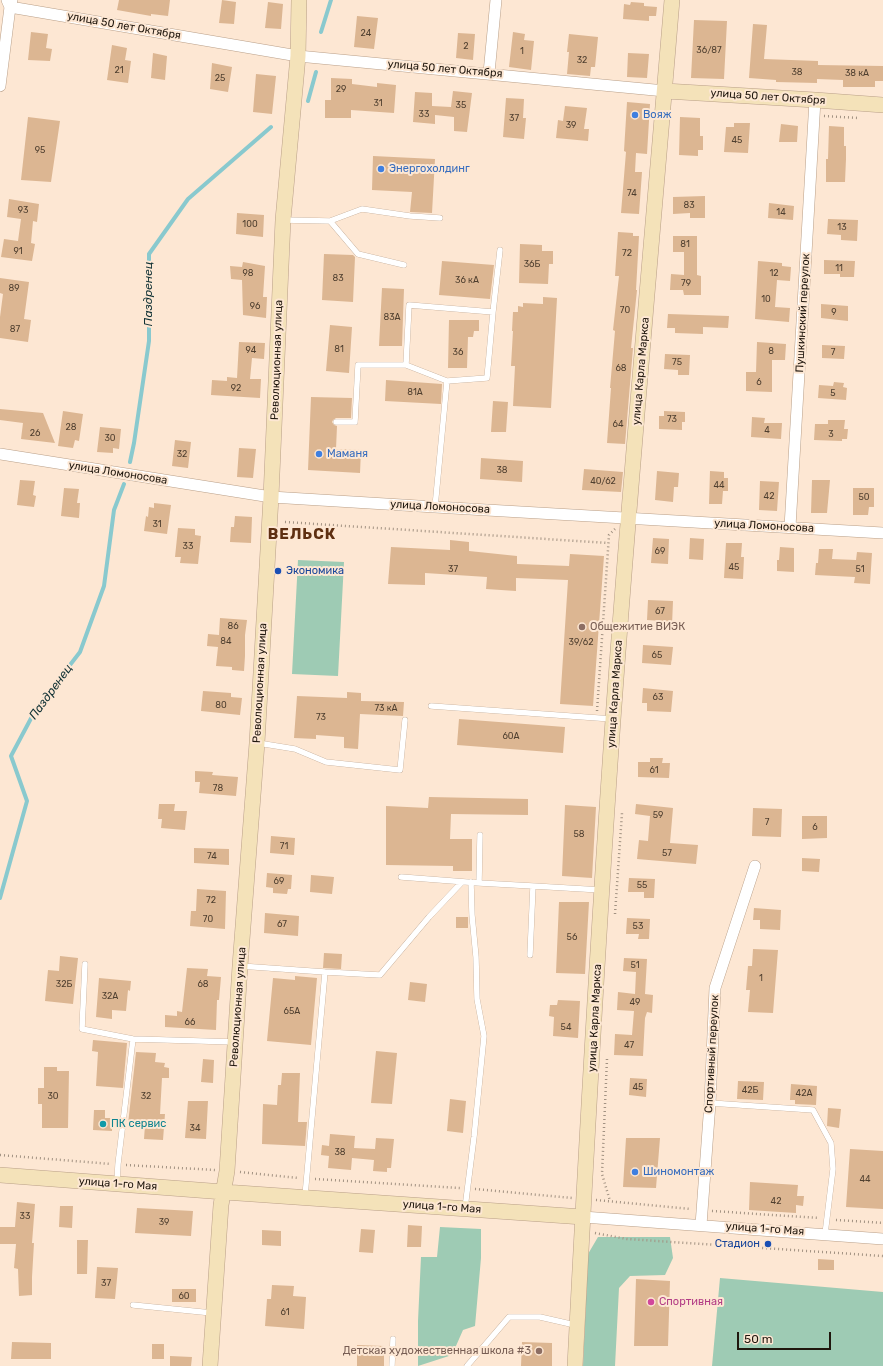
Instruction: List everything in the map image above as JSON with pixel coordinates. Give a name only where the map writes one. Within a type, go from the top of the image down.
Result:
[{"type":"main road","name":"Революционная улица","points":[[210,1366],[215,1313],[221,1205],[227,1171],[240,966],[257,743],[271,497],[283,220],[298,56],[299,0]]},
{"type":"main road","name":"улица Карла Маркса","points":[[575,1366],[613,719],[628,518],[672,0]]},
{"type":"main road","name":"улица 50 лет Октября","points":[[664,91],[815,100],[883,106]]},
{"type":"main road","name":"улица 1-го Мая","points":[[0,1175],[224,1192],[583,1216]]},
{"type":"street","points":[[490,73],[496,0]]},
{"type":"street","name":"улица 50 лет Октября","points":[[10,2],[298,56],[490,73],[664,91]]},
{"type":"street","points":[[0,86],[10,2]]},
{"type":"street","name":"Пушкинский переулок","points":[[790,527],[815,100]]},
{"type":"street","name":"улица Ломоносова","points":[[0,454],[271,497],[435,508],[883,532]]},
{"type":"street","name":"Спортивный переулок","points":[[701,1225],[710,1103],[715,988],[755,866]]},
{"type":"street","name":"улица 1-го Мая","points":[[583,1216],[883,1239]]},
{"type":"lane","points":[[283,220],[330,221],[362,209],[410,216],[440,218]]},
{"type":"lane","points":[[330,221],[358,254],[404,265]]},
{"type":"lane","points":[[336,422],[355,422],[358,364],[406,365],[447,381],[487,378],[500,250]]},
{"type":"lane","points":[[406,365],[409,305],[493,312]]},
{"type":"lane","points":[[435,508],[447,381]]},
{"type":"lane","points":[[431,706],[613,719]]},
{"type":"lane","points":[[257,743],[296,750],[326,762],[400,770],[405,720]]},
{"type":"lane","points":[[479,883],[480,835]]},
{"type":"lane","points":[[401,877],[602,890]]},
{"type":"lane","points":[[240,966],[380,975],[429,917],[462,882]]},
{"type":"lane","points":[[465,1208],[484,1036],[477,999],[471,882]]},
{"type":"lane","points":[[530,955],[533,886]]},
{"type":"lane","points":[[85,964],[82,1029],[133,1039],[236,1042]]},
{"type":"lane","points":[[305,1197],[325,972]]},
{"type":"lane","points":[[117,1184],[133,1039]]},
{"type":"lane","points":[[710,1103],[813,1110],[831,1143],[833,1169],[825,1234]]},
{"type":"lane","points":[[133,1305],[215,1313]]},
{"type":"lane","points":[[467,1366],[509,1317],[540,1317],[577,1325]]},
{"type":"lane","points":[[392,1366],[393,1339]]},
{"type":"path","points":[[286,522],[608,543]]},
{"type":"path","points":[[615,919],[622,809]]},
{"type":"path","points":[[607,1053],[602,1174],[610,1201]]},
{"type":"path","points":[[0,1155],[306,1178],[467,1188],[702,1210],[883,1223]]},
{"type":"green space","points":[[298,560],[344,562],[338,676],[292,674]]},
{"type":"green space","points":[[440,1227],[481,1229],[481,1258],[475,1326],[463,1330],[452,1355],[418,1366],[418,1321],[421,1257],[437,1257]]},
{"type":"green space","points":[[598,1237],[670,1237],[673,1258],[665,1275],[630,1276],[619,1288],[615,1366],[583,1366],[588,1254]]},
{"type":"green space","points":[[720,1278],[883,1292],[883,1366],[712,1366]]},
{"type":"building","points":[[119,0],[170,0],[168,16],[151,14],[151,16],[117,10]]},
{"type":"building","points":[[222,0],[236,2],[234,24],[219,23]]},
{"type":"building","points":[[268,2],[283,4],[281,29],[265,28]]},
{"type":"building","points":[[631,2],[644,3],[644,6],[657,7],[656,16],[649,16],[649,21],[623,19],[624,4],[630,5]]},
{"type":"building","points":[[357,16],[378,18],[374,49],[354,47]]},
{"type":"building","points":[[694,20],[727,21],[724,79],[691,78]]},
{"type":"building","points":[[753,24],[767,25],[764,59],[818,61],[818,65],[883,66],[883,81],[875,81],[875,87],[843,87],[843,80],[817,79],[817,83],[776,82],[776,80],[749,78]]},
{"type":"building","points":[[31,32],[48,34],[46,48],[52,49],[50,61],[28,60]]},
{"type":"building","points":[[513,32],[525,34],[524,40],[534,41],[531,70],[509,67]]},
{"type":"building","points":[[458,33],[475,34],[473,60],[456,58]]},
{"type":"building","points":[[569,34],[598,37],[595,67],[591,67],[590,76],[567,74]]},
{"type":"building","points":[[112,45],[127,48],[125,60],[131,61],[128,83],[107,80]]},
{"type":"building","points":[[153,53],[167,56],[165,80],[151,78]]},
{"type":"building","points":[[628,53],[649,54],[647,78],[627,77]]},
{"type":"building","points":[[212,63],[232,67],[228,92],[210,89]]},
{"type":"building","points":[[256,74],[276,76],[272,114],[253,112]]},
{"type":"building","points":[[331,78],[352,79],[352,84],[377,87],[377,83],[396,85],[394,113],[351,110],[351,118],[325,118],[325,100],[331,100]]},
{"type":"building","points":[[453,91],[472,93],[467,132],[454,131],[454,117],[435,115],[435,124],[413,122],[415,92],[432,93],[432,106],[451,107]]},
{"type":"building","points":[[506,98],[524,99],[523,118],[526,118],[524,139],[503,137]]},
{"type":"building","points":[[627,102],[650,104],[647,154],[636,153],[635,172],[642,172],[639,214],[621,213],[626,152],[624,151]]},
{"type":"building","points":[[565,106],[587,108],[584,129],[589,129],[588,141],[556,138],[558,120],[563,121]]},
{"type":"building","points":[[28,117],[60,121],[51,182],[21,180]]},
{"type":"building","points":[[680,117],[700,118],[700,136],[703,136],[703,150],[698,150],[698,156],[679,155]]},
{"type":"building","points":[[734,123],[750,123],[748,153],[724,152],[726,127],[734,127]]},
{"type":"building","points":[[781,124],[798,126],[797,142],[779,142]]},
{"type":"building","points":[[829,126],[844,127],[844,146],[846,146],[845,182],[826,182],[826,159],[828,159]]},
{"type":"building","points":[[373,156],[435,159],[432,213],[410,212],[412,192],[372,190]]},
{"type":"building","points":[[705,196],[705,218],[690,218],[690,213],[673,214],[673,197]]},
{"type":"building","points":[[9,199],[39,204],[37,222],[33,221],[31,243],[35,244],[32,261],[1,257],[4,239],[18,241],[21,219],[7,217]]},
{"type":"building","points":[[769,203],[794,206],[793,220],[768,218]]},
{"type":"building","points":[[237,213],[264,215],[263,237],[236,234]]},
{"type":"building","points":[[828,219],[858,220],[857,241],[841,240],[841,235],[827,234]]},
{"type":"building","points":[[618,232],[633,233],[633,236],[639,236],[637,290],[631,348],[633,348],[625,444],[607,443],[615,331],[613,330],[619,276],[615,276]]},
{"type":"building","points":[[673,236],[697,236],[697,275],[701,276],[701,295],[684,295],[683,290],[670,290],[671,274],[684,275],[684,252],[673,252]]},
{"type":"building","points":[[520,244],[542,245],[542,251],[553,251],[553,264],[549,264],[548,284],[519,283]]},
{"type":"building","points":[[324,254],[353,255],[355,257],[353,302],[322,300]]},
{"type":"building","points":[[824,260],[855,261],[854,277],[840,277],[840,274],[824,274]]},
{"type":"building","points":[[442,261],[494,265],[490,299],[439,295]]},
{"type":"building","points":[[758,261],[782,263],[782,266],[791,267],[790,281],[777,280],[775,307],[790,308],[789,322],[755,319]]},
{"type":"building","points":[[243,262],[265,266],[263,297],[267,297],[266,318],[243,315],[242,280],[231,279],[230,266],[242,267]]},
{"type":"building","points":[[0,278],[29,282],[24,319],[31,320],[28,342],[0,338],[0,317],[3,294],[0,293]]},
{"type":"building","points":[[382,288],[404,289],[402,346],[379,346]]},
{"type":"building","points":[[543,297],[557,298],[551,408],[513,406],[515,366],[511,366],[513,312],[518,312],[518,306],[523,307],[523,303],[543,304]]},
{"type":"building","points":[[821,304],[848,306],[848,321],[821,318]]},
{"type":"building","points":[[668,314],[729,316],[728,328],[703,327],[703,334],[675,333],[675,328],[667,328]]},
{"type":"building","points":[[449,320],[479,320],[479,331],[474,331],[473,337],[468,337],[467,368],[448,368]]},
{"type":"building","points":[[330,325],[352,327],[349,373],[326,371]]},
{"type":"building","points":[[239,342],[265,343],[264,359],[252,358],[250,379],[261,379],[260,398],[211,395],[212,380],[227,381],[227,377],[237,378]]},
{"type":"building","points":[[757,342],[786,344],[785,360],[772,360],[772,392],[746,391],[746,372],[756,372]]},
{"type":"building","points":[[822,345],[845,346],[844,359],[822,358]]},
{"type":"building","points":[[665,354],[690,355],[689,375],[678,375],[678,370],[664,369]]},
{"type":"building","points":[[386,380],[442,384],[441,404],[385,401]]},
{"type":"building","points":[[834,382],[844,383],[843,387],[847,388],[846,400],[818,398],[819,385],[833,386]]},
{"type":"building","points":[[311,397],[352,398],[351,418],[336,418],[332,422],[337,426],[336,449],[361,450],[360,473],[308,470]]},
{"type":"building","points":[[493,401],[508,402],[506,432],[491,432]]},
{"type":"building","points":[[0,409],[43,413],[55,443],[21,439],[23,423],[0,420]]},
{"type":"building","points":[[63,411],[83,414],[79,441],[75,440],[73,448],[58,446]]},
{"type":"building","points":[[664,411],[685,412],[685,422],[682,422],[682,430],[659,429],[659,416],[664,416]]},
{"type":"building","points":[[752,417],[765,418],[764,423],[782,423],[781,439],[751,437]]},
{"type":"building","points":[[828,420],[845,420],[844,429],[848,429],[847,439],[842,439],[842,441],[814,440],[815,424],[828,424]]},
{"type":"building","points":[[100,427],[121,429],[119,449],[113,448],[113,453],[97,452]]},
{"type":"building","points":[[175,440],[191,442],[188,468],[172,466]]},
{"type":"building","points":[[239,448],[256,449],[253,478],[237,477]]},
{"type":"building","points":[[481,458],[523,461],[522,482],[480,479]]},
{"type":"building","points":[[584,469],[623,472],[621,492],[582,490]]},
{"type":"building","points":[[657,471],[679,473],[678,487],[674,487],[673,502],[655,500]]},
{"type":"building","points":[[710,471],[724,472],[724,478],[728,478],[728,491],[723,491],[722,504],[709,504]]},
{"type":"building","points":[[20,480],[35,481],[33,495],[36,496],[34,507],[17,505]]},
{"type":"building","points":[[812,480],[830,480],[827,513],[811,513]]},
{"type":"building","points":[[760,481],[779,482],[777,511],[759,510]]},
{"type":"building","points":[[64,488],[79,489],[77,503],[80,503],[79,518],[61,516]]},
{"type":"building","points":[[853,488],[874,488],[874,507],[869,507],[868,515],[853,515]]},
{"type":"building","points":[[154,503],[171,505],[167,534],[144,531],[149,507],[154,508]]},
{"type":"building","points":[[235,516],[252,517],[251,543],[230,542],[231,527],[234,527]]},
{"type":"building","points":[[178,528],[195,529],[195,535],[201,536],[198,564],[180,563],[181,557],[175,557]]},
{"type":"building","points":[[653,538],[669,539],[668,564],[651,563]]},
{"type":"building","points":[[690,538],[704,539],[703,560],[689,559]]},
{"type":"building","points":[[450,540],[469,542],[469,551],[517,556],[517,564],[569,566],[570,554],[604,556],[593,706],[560,704],[568,580],[516,578],[516,591],[486,589],[487,577],[425,573],[425,585],[388,584],[391,547],[450,550]]},
{"type":"building","points":[[726,543],[742,543],[741,557],[744,557],[743,579],[724,578]]},
{"type":"building","points":[[780,547],[794,548],[794,572],[777,571],[777,560],[779,560]]},
{"type":"building","points":[[819,549],[833,549],[832,559],[856,560],[857,552],[872,553],[870,584],[854,583],[855,577],[815,575]]},
{"type":"building","points":[[648,600],[673,601],[672,625],[662,624],[662,621],[647,620]]},
{"type":"building","points":[[220,618],[247,620],[244,671],[232,670],[232,667],[216,666],[218,647],[207,646],[208,634],[219,635]]},
{"type":"building","points":[[643,645],[673,647],[671,665],[642,663]]},
{"type":"building","points":[[643,688],[673,691],[671,712],[647,711],[647,703],[642,703]]},
{"type":"building","points":[[203,691],[231,693],[231,697],[242,698],[240,715],[201,711]]},
{"type":"building","points":[[347,692],[361,693],[361,701],[404,702],[403,716],[360,714],[358,749],[344,748],[344,737],[316,735],[316,739],[294,738],[297,696],[347,698]]},
{"type":"building","points":[[459,719],[565,727],[563,753],[457,745]]},
{"type":"building","points":[[650,758],[663,758],[662,763],[670,763],[669,778],[638,777],[638,762],[650,762]]},
{"type":"building","points":[[195,771],[213,772],[212,775],[238,777],[236,796],[199,793],[200,782],[195,782]]},
{"type":"building","points":[[429,797],[528,799],[528,815],[451,814],[450,839],[472,839],[472,871],[453,871],[453,866],[386,865],[386,806],[428,808]]},
{"type":"building","points":[[159,804],[175,804],[174,811],[187,811],[185,830],[161,828],[162,819],[158,819]]},
{"type":"building","points":[[636,804],[673,808],[670,843],[698,845],[696,864],[637,859],[639,840],[648,841],[650,816],[635,814]]},
{"type":"building","points":[[565,805],[596,807],[592,878],[562,876]]},
{"type":"building","points":[[753,808],[782,809],[781,837],[752,836]]},
{"type":"building","points":[[802,816],[827,816],[827,838],[802,839]]},
{"type":"building","points":[[271,836],[295,838],[294,855],[270,853]]},
{"type":"building","points":[[194,848],[229,849],[229,865],[194,863]]},
{"type":"building","points":[[802,858],[820,859],[819,872],[802,871]]},
{"type":"building","points":[[267,873],[292,875],[291,889],[288,889],[287,894],[273,893],[273,888],[266,887]]},
{"type":"building","points":[[311,875],[334,877],[332,894],[310,892]]},
{"type":"building","points":[[629,878],[655,879],[654,898],[644,898],[644,892],[628,892]]},
{"type":"building","points":[[197,889],[226,891],[225,929],[190,926],[191,911],[196,911]]},
{"type":"building","points":[[559,902],[589,902],[585,974],[556,973]]},
{"type":"building","points":[[754,908],[781,910],[780,930],[760,929],[760,920],[753,920]]},
{"type":"building","points":[[265,913],[299,916],[298,936],[264,933]]},
{"type":"building","points":[[456,917],[468,917],[468,928],[456,928]]},
{"type":"building","points":[[627,918],[650,919],[649,939],[638,939],[639,934],[626,934]]},
{"type":"building","points":[[753,949],[778,950],[773,1013],[748,1012],[750,990],[746,990],[748,966],[752,966]]},
{"type":"building","points":[[324,953],[342,954],[341,969],[323,968]]},
{"type":"building","points":[[60,956],[78,958],[73,1004],[45,1001],[48,970],[59,971]]},
{"type":"building","points":[[624,958],[647,959],[645,994],[653,995],[652,1013],[647,1012],[645,1018],[643,1056],[614,1055],[615,1034],[632,1035],[634,1011],[617,1010],[618,992],[635,994],[636,972],[623,971]]},
{"type":"building","points":[[187,968],[208,969],[207,976],[221,977],[219,1000],[217,1000],[216,1030],[165,1027],[165,1015],[177,1016],[177,1011],[182,1012]]},
{"type":"building","points":[[295,976],[317,978],[311,1045],[267,1041],[273,978],[295,980]]},
{"type":"building","points":[[99,978],[131,981],[130,991],[128,990],[126,1011],[112,1010],[112,1019],[96,1017]]},
{"type":"building","points":[[410,982],[427,984],[425,1002],[408,1000]]},
{"type":"building","points":[[558,1000],[580,1001],[578,1038],[553,1036],[554,1017],[549,1016],[550,1005],[557,1005]]},
{"type":"building","points":[[93,1040],[127,1043],[123,1088],[96,1086],[98,1052],[92,1051]]},
{"type":"building","points":[[376,1051],[397,1053],[392,1104],[371,1103]]},
{"type":"building","points":[[136,1052],[156,1053],[155,1062],[165,1063],[164,1067],[169,1068],[169,1078],[162,1078],[160,1114],[165,1114],[163,1140],[144,1139],[145,1125],[128,1124]]},
{"type":"building","points":[[203,1059],[214,1060],[213,1083],[201,1082]]},
{"type":"building","points":[[44,1067],[57,1067],[57,1071],[69,1071],[68,1128],[42,1128],[42,1104],[38,1104],[38,1088],[44,1088]]},
{"type":"building","points":[[282,1073],[300,1073],[298,1122],[307,1122],[305,1146],[262,1144],[263,1104],[277,1105],[278,1085],[281,1085]]},
{"type":"building","points":[[630,1078],[647,1079],[646,1097],[629,1095]]},
{"type":"building","points":[[738,1081],[764,1082],[763,1100],[737,1099]]},
{"type":"building","points":[[791,1084],[817,1086],[816,1105],[795,1104],[795,1100],[790,1100]]},
{"type":"building","points":[[450,1099],[466,1101],[463,1133],[447,1131]]},
{"type":"building","points":[[188,1101],[208,1101],[206,1139],[185,1138]]},
{"type":"building","points":[[828,1108],[841,1109],[839,1128],[827,1126]]},
{"type":"building","name":"ПК сервис","points":[[94,1110],[105,1110],[105,1118],[112,1118],[112,1131],[93,1130]]},
{"type":"building","points":[[330,1134],[355,1136],[354,1148],[375,1149],[376,1138],[394,1139],[391,1168],[387,1168],[387,1172],[373,1171],[374,1160],[352,1158],[351,1170],[328,1168],[329,1156],[321,1155],[322,1145],[329,1146]]},
{"type":"building","points":[[626,1138],[660,1138],[656,1188],[623,1187]]},
{"type":"building","points":[[850,1149],[883,1151],[883,1209],[846,1207]]},
{"type":"building","points":[[750,1182],[798,1185],[797,1196],[804,1196],[803,1206],[796,1205],[796,1213],[749,1210]]},
{"type":"building","points":[[17,1202],[35,1204],[32,1243],[34,1243],[32,1295],[19,1296],[18,1269],[14,1268],[16,1244],[0,1244],[0,1227],[15,1227]]},
{"type":"building","points":[[60,1206],[73,1206],[72,1228],[59,1227]]},
{"type":"building","points":[[137,1208],[193,1211],[191,1236],[135,1233]]},
{"type":"building","points":[[408,1225],[422,1226],[421,1247],[407,1247]]},
{"type":"building","points":[[361,1229],[375,1230],[373,1253],[359,1252]]},
{"type":"building","points":[[262,1230],[281,1231],[281,1246],[262,1245]]},
{"type":"building","points":[[77,1240],[88,1240],[87,1274],[77,1274]]},
{"type":"building","points":[[818,1259],[834,1260],[834,1270],[818,1270]]},
{"type":"building","points":[[97,1267],[118,1268],[115,1299],[95,1298]]},
{"type":"building","points":[[636,1279],[670,1281],[668,1346],[634,1346]]},
{"type":"building","points":[[272,1285],[294,1286],[293,1296],[306,1297],[304,1329],[265,1326],[267,1299],[271,1299]]},
{"type":"building","points":[[172,1289],[196,1289],[196,1302],[172,1302]]},
{"type":"building","points":[[12,1342],[51,1343],[51,1359],[11,1359]]},
{"type":"building","points":[[522,1342],[552,1343],[552,1366],[521,1366]]},
{"type":"building","points":[[152,1344],[164,1344],[164,1359],[152,1359]]},
{"type":"building","points":[[357,1345],[384,1346],[384,1366],[357,1366]]},
{"type":"building","points":[[170,1356],[192,1357],[191,1366],[170,1366]]},
{"type":"waterway","name":"Паздренец","points":[[321,32],[331,0]]},
{"type":"waterway","name":"Паздренец","points":[[308,101],[316,72]]},
{"type":"waterway","name":"Паздренец","points":[[130,462],[149,341],[149,254],[188,199],[271,127]]},
{"type":"waterway","name":"Паздренец","points":[[0,898],[27,801],[11,756],[36,709],[80,652],[104,586],[114,510],[124,484]]},
{"type":"place","name":"Вояж","points":[[635,115]]},
{"type":"place","name":"Энергохолдинг","points":[[381,169]]},
{"type":"place","name":"Маманя","points":[[319,454]]},
{"type":"place","name":"Экономика","points":[[278,571]]},
{"type":"place","name":"Общежитие ВИЭК","points":[[582,627]]},
{"type":"place","name":"ПК сервис","points":[[103,1124]]},
{"type":"place","name":"Шиномонтаж","points":[[635,1172]]},
{"type":"place","name":"Стадион","points":[[768,1244]]},
{"type":"place","name":"Спортивная","points":[[651,1302]]},
{"type":"place","name":"Детская художественная школа #3","points":[[539,1351]]},
{"type":"district","name":"ВЕЛЬСК","points":[[302,535]]}]
